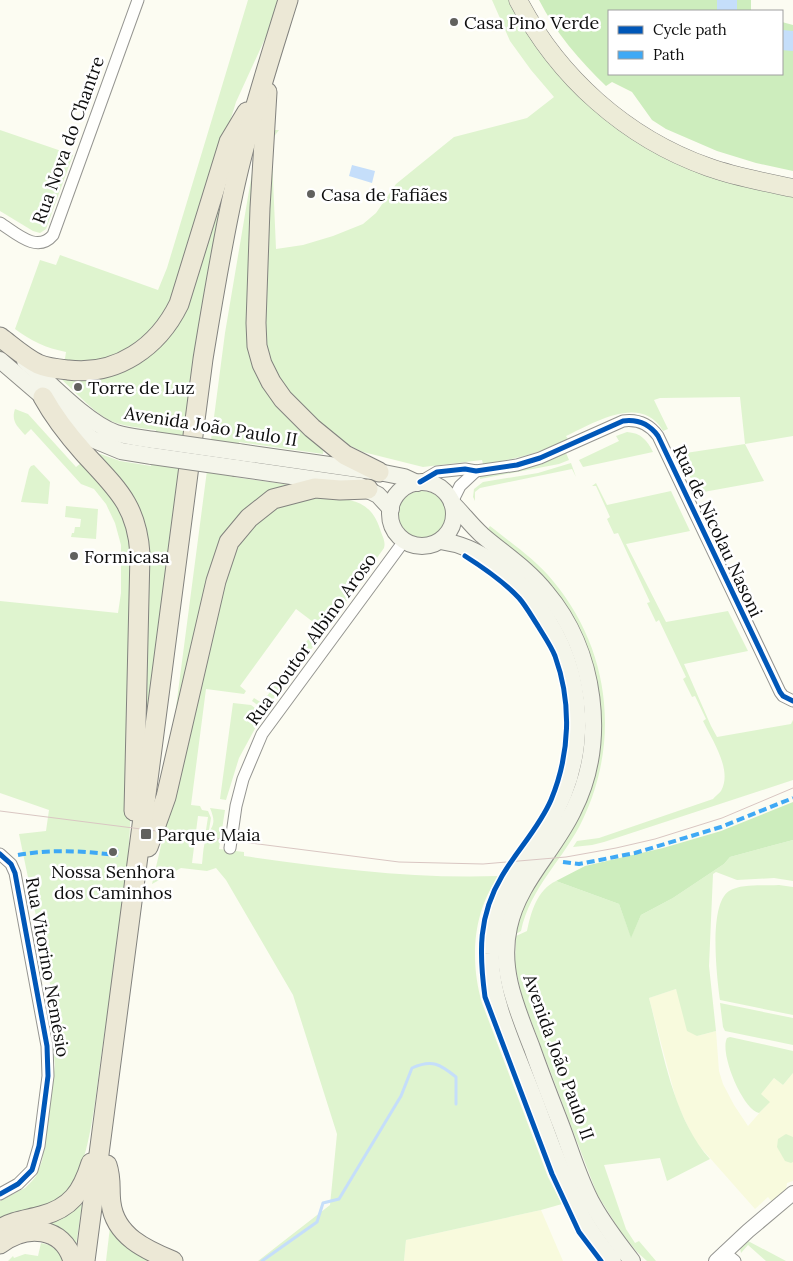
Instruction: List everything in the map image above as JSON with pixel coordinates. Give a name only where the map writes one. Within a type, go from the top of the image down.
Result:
[{"type":"highway","points":[[94,1261],[203,359],[228,220],[288,0]]},
{"type":"highway","points":[[0,338],[38,364],[72,371],[106,368],[132,357],[154,340],[173,317],[179,304],[229,142],[264,88],[295,0]]},
{"type":"highway","points":[[264,88],[256,323],[257,346],[262,364],[271,382],[283,399],[306,423],[345,455],[379,472]]},
{"type":"highway","points":[[43,397],[52,414],[70,437],[119,491],[128,506],[137,531],[140,554],[134,844],[142,859]]},
{"type":"highway","points":[[85,1261],[142,859],[166,797],[216,581],[229,542],[249,518],[273,499],[315,488],[340,490],[368,489]]},
{"type":"highway","points":[[0,1229],[18,1221],[56,1211],[72,1200],[85,1181],[103,1124]]},
{"type":"highway","points":[[107,1165],[111,1176],[112,1207],[122,1229],[136,1243],[173,1261]]},
{"type":"highway","points":[[0,1244],[22,1232],[36,1231],[47,1233],[62,1240],[74,1261]]},
{"type":"main road","points":[[518,0],[536,30],[568,73],[590,96],[630,127],[660,146],[708,167],[740,177],[793,188]]},
{"type":"main road","points":[[529,0],[546,29],[575,68],[605,96],[642,124],[662,137],[702,154],[746,169],[793,179]]},
{"type":"main road","name":"Avenida João Paulo II","points":[[0,338],[94,421],[116,433],[153,448]]},
{"type":"main road","name":"Avenida João Paulo II","points":[[0,360],[92,439],[121,451],[153,448],[237,460],[379,472],[418,482]]},
{"type":"main road","name":"Avenida João Paulo II","points":[[237,460],[368,489],[378,495],[390,509]]},
{"type":"main road","points":[[418,482],[431,483],[441,488],[449,496],[452,503],[454,517],[452,526],[448,534],[441,541],[432,545],[423,547],[404,541],[394,529],[390,519],[390,509],[400,491],[418,482]]},
{"type":"main road","name":"Avenida João Paulo II","points":[[452,503],[477,530],[523,568],[548,593],[569,627],[579,649],[588,678],[593,721],[591,750],[585,780],[568,822],[523,889],[515,907],[507,936],[506,966],[514,1001],[585,1189],[607,1229],[632,1261]]},
{"type":"main road","name":"Avenida João Paulo II","points":[[441,541],[464,546],[491,562],[527,593],[550,624],[562,648],[572,676],[576,698],[577,721],[576,747],[572,769],[562,798],[552,818],[504,893],[494,924],[490,956],[493,981],[501,1013],[572,1195],[592,1234],[613,1261]]},
{"type":"street","name":"Rua Nova do Chantre","points":[[0,224],[32,243],[44,242],[53,235],[138,0]]},
{"type":"street","name":"Rua de Nicolau Nasoni","points":[[418,482],[437,472],[465,469],[476,471],[540,458],[624,421],[642,423],[652,429],[658,436],[780,692],[793,701]]},
{"type":"street","points":[[452,503],[460,486],[476,471]]},
{"type":"street","name":"Rua Doutor Albino Aroso","points":[[230,848],[236,806],[243,778],[262,734],[404,541]]},
{"type":"street","name":"Rua Vitorino Nemésio","points":[[0,854],[11,864],[15,873],[45,1038],[48,1076],[39,1146],[32,1170],[18,1184],[0,1194]]},
{"type":"street","points":[[725,1258],[774,1208],[793,1194]]},
{"type":"green space","points":[[248,0],[281,0],[236,102],[175,301],[161,324],[116,359],[64,365],[66,352],[39,344],[15,329],[40,260],[56,265],[60,255],[158,290],[167,268]]},
{"type":"green space","points":[[492,0],[512,0],[605,115],[793,194],[793,436],[745,444],[740,397],[660,398],[654,400],[668,429],[663,431],[654,420],[643,414],[630,412],[603,419],[566,436],[568,439],[526,455],[483,464],[482,460],[423,467],[363,452],[349,445],[333,432],[329,436],[283,390],[262,341],[270,137],[275,130],[279,130],[273,138],[272,156],[276,249],[303,245],[363,224],[376,213],[396,184],[454,137],[527,118],[554,97],[510,41]]},
{"type":"green space","points":[[539,0],[751,0],[751,10],[608,10],[608,75],[783,75],[783,22],[793,25],[793,171],[756,163],[717,151],[666,129],[652,120],[632,92],[612,82],[606,86],[569,46],[545,12]]},
{"type":"green space","points":[[0,130],[73,155],[46,229],[40,233],[33,231],[0,211]]},
{"type":"green space","points":[[230,158],[232,160],[211,251],[196,344],[146,755],[142,767],[140,763],[144,542],[141,526],[130,500],[91,452],[120,461],[151,466],[153,450],[123,444],[96,433],[0,352],[0,348],[97,431],[124,441],[153,446],[156,430],[126,426],[109,420],[60,378],[63,375],[98,375],[119,369],[143,356],[166,334],[183,308]]},
{"type":"green space","points":[[253,167],[252,344],[324,445],[323,454],[239,442],[237,457],[292,465],[291,469],[237,461],[234,477],[290,485],[247,513],[172,738],[225,333]]},
{"type":"green space","points":[[15,409],[28,414],[76,467],[85,460],[115,495],[132,534],[133,737],[126,883],[91,1129],[86,1149],[74,1183],[66,1194],[44,1207],[0,1221],[0,1201],[25,1188],[36,1176],[42,1161],[55,1065],[51,1034],[60,1032],[19,834],[46,831],[49,810],[0,793],[0,601],[118,613],[121,593],[121,545],[115,523],[106,504],[94,489],[81,484],[31,429],[25,435],[14,420]]},
{"type":"green space","points":[[627,432],[643,438],[653,452],[583,467],[579,460],[619,441],[616,436]]},
{"type":"green space","points":[[745,444],[764,481],[698,493],[679,454]]},
{"type":"green space","points":[[566,453],[569,460],[559,464],[480,479],[480,476],[524,468]]},
{"type":"green space","points":[[571,463],[576,477],[572,469],[480,488],[475,492],[475,501],[473,497],[474,489],[483,482],[538,473]]},
{"type":"green space","points":[[34,465],[50,482],[48,504],[21,502],[29,469]]},
{"type":"green space","points":[[596,483],[607,505],[671,491],[690,531],[626,544],[666,622],[728,611],[748,651],[684,664],[717,737],[791,724],[793,720],[793,780],[604,842],[573,847],[577,841],[599,838],[713,799],[721,791],[725,774],[720,755],[703,721],[706,719],[695,696],[692,697],[683,679],[686,677],[659,620],[656,622],[647,603],[650,602],[618,533],[614,534],[607,519],[610,517],[596,486],[592,486]]},
{"type":"green space","points":[[417,491],[427,491],[439,498],[446,510],[446,520],[439,532],[427,539],[417,539],[409,535],[402,528],[398,520],[398,510],[402,502],[409,495]]},
{"type":"green space","points":[[310,498],[344,499],[366,507],[376,520],[384,541],[384,548],[325,631],[296,609],[240,686],[246,691],[244,694],[206,689],[191,805],[200,806],[202,810],[208,811],[211,818],[209,830],[206,830],[208,817],[198,816],[192,863],[202,864],[205,842],[213,822],[210,808],[225,810],[219,849],[244,852],[244,856],[402,874],[499,876],[483,905],[479,921],[475,954],[478,987],[482,1003],[548,1177],[562,1204],[406,1240],[404,1261],[258,1261],[330,1205],[337,1134],[293,995],[226,880],[216,868],[207,871],[181,868],[152,884],[230,552],[272,506]]},
{"type":"green space","points":[[66,506],[98,509],[96,539],[71,537],[75,527],[80,527],[81,519],[65,517]]},
{"type":"green space","points":[[490,526],[539,566],[553,581],[572,607],[587,635],[597,665],[603,695],[605,726],[602,757],[595,789],[583,819],[576,833],[532,900],[521,931],[514,935],[528,894],[564,841],[600,720],[486,531]]},
{"type":"green space","points":[[312,634],[319,639],[265,710],[252,701],[254,698],[262,703]]},
{"type":"green space","points":[[233,703],[251,705],[263,714],[239,758],[226,800],[220,799]]},
{"type":"green space","points":[[793,802],[793,840],[730,857],[724,864],[673,898],[641,915],[631,938],[619,904],[556,881],[585,866],[663,848],[721,831]]},
{"type":"green space","points":[[793,840],[793,881],[774,878],[737,880],[716,872],[713,874],[709,966],[716,1031],[697,1036],[687,1031],[676,989],[649,998],[678,1104],[697,1142],[710,1159],[667,1181],[660,1158],[604,1165],[626,1229],[635,1243],[639,1241],[656,1261],[647,1261],[620,1231],[597,1194],[522,997],[515,965],[516,936],[527,931],[536,902],[544,890],[556,881],[619,904],[631,937],[641,915],[673,898],[724,864],[730,857]]},
{"type":"green space","points":[[753,885],[793,887],[793,1015],[720,1000],[716,960],[716,926],[722,899],[734,888]]},
{"type":"green space","points":[[676,989],[697,1036],[716,1031],[719,1071],[723,1084],[748,1126],[769,1102],[760,1094],[774,1078],[783,1085],[793,1073],[793,1181],[787,1183],[786,1190],[772,1202],[768,1197],[755,1209],[694,1140],[677,1103],[649,998]]},
{"type":"green space","points":[[720,1003],[793,1018],[793,1045],[725,1031]]},
{"type":"green space","points":[[730,1037],[793,1051],[793,1073],[783,1085],[774,1078],[761,1094],[770,1102],[759,1113],[753,1110],[746,1102],[729,1068],[725,1045],[727,1038]]},
{"type":"green space","points":[[786,1134],[793,1137],[793,1162],[791,1163],[785,1161],[777,1147],[778,1139]]},
{"type":"green space","points":[[78,1204],[82,1205],[76,1245],[0,1235]]},
{"type":"green space","points":[[541,1210],[563,1261],[404,1261],[406,1240]]},
{"type":"green space","points":[[110,1227],[162,1261],[106,1261]]},
{"type":"green space","points":[[748,1241],[786,1261],[766,1261],[748,1245],[741,1253],[740,1248]]},
{"type":"green space","points":[[41,1243],[57,1249],[67,1261],[8,1261],[13,1256],[14,1258],[25,1254],[38,1256]]},
{"type":"water","points":[[352,165],[375,171],[372,183],[349,176]]},
{"type":"waterway","points":[[727,0],[727,10]]},
{"type":"waterway","points":[[783,40],[793,41]]},
{"type":"waterway","points":[[262,1261],[317,1222],[323,1203],[339,1199],[401,1096],[412,1068],[430,1063],[436,1064],[456,1077],[456,1104]]},
{"type":"tram line","points":[[0,811],[399,862],[483,864],[566,857],[655,839],[722,818],[793,788]]},
{"type":"marked path","points":[[563,862],[579,864],[635,853],[721,827],[793,798]]},
{"type":"marked path","points":[[18,855],[67,851],[116,855],[117,849]]},
{"type":"cycle path","points":[[420,482],[437,472],[465,469],[476,471],[517,465],[540,458],[623,421],[639,422],[647,426],[658,436],[780,692],[783,696],[793,701]]},
{"type":"cycle path","points":[[465,556],[500,581],[524,604],[553,652],[564,692],[566,710],[565,747],[557,783],[546,810],[508,866],[494,891],[484,920],[481,950],[485,997],[552,1174],[579,1232],[601,1261]]},
{"type":"cycle path","points":[[0,854],[11,864],[15,873],[47,1046],[48,1076],[39,1146],[32,1170],[18,1184],[0,1194]]},
{"type":"place","name":"Casa Pino Verde","points":[[454,22]]},
{"type":"place","name":"Casa de Fafiães","points":[[311,194]]},
{"type":"place","name":"Torre de Luz","points":[[78,387]]},
{"type":"place","name":"Formicasa","points":[[74,556]]},
{"type":"place","name":"Parque Maia","points":[[146,834]]},
{"type":"place","name":"Nossa Senhora dos Caminhos","points":[[113,852]]}]
